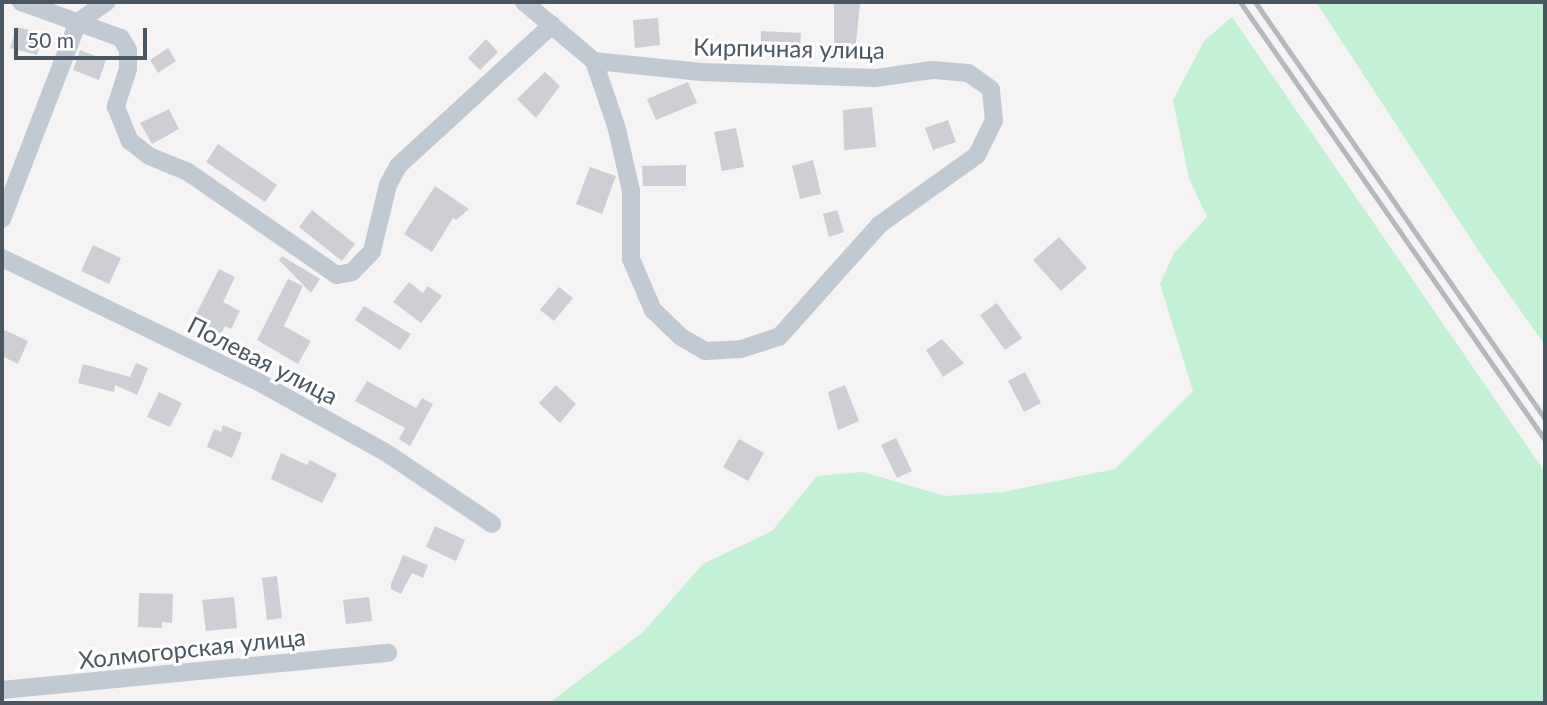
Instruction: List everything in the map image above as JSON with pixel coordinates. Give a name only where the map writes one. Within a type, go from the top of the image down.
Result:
[{"type":"street","points":[[21,2],[121,38],[128,51],[128,69],[116,107],[130,141],[149,156],[188,172],[337,275],[352,272],[372,251],[388,185],[398,166],[552,24]]},
{"type":"street","points":[[2,219],[78,22],[107,2]]},
{"type":"street","name":"Кирпичная улица","points":[[524,2],[594,61],[617,129],[631,191],[631,259],[653,310],[681,337],[705,352],[741,349],[779,337],[879,225],[977,155],[994,120],[991,89],[968,73],[932,70],[875,78],[701,72],[594,61]]},
{"type":"street","name":"Полевая улица","points":[[2,258],[257,381],[385,452],[492,524]]},
{"type":"street","name":"Холмогорская улица","points":[[2,690],[388,653]]},
{"type":"green space","points":[[1316,2],[1545,2],[1545,345],[1484,259]]},
{"type":"green space","points":[[1232,17],[1545,472],[1545,703],[549,703],[643,632],[703,564],[772,531],[817,476],[863,472],[945,496],[1003,492],[1115,469],[1193,391],[1160,284],[1174,253],[1207,217],[1189,178],[1173,100],[1204,41]]},
{"type":"building","points":[[834,4],[860,4],[855,52],[834,52]]},
{"type":"building","points":[[658,18],[660,45],[635,48],[633,20]]},
{"type":"building","points":[[17,27],[44,34],[37,55],[10,48]]},
{"type":"building","points":[[761,31],[801,33],[800,48],[788,48],[788,56],[771,55],[772,48],[761,48]]},
{"type":"building","points":[[486,39],[498,52],[480,70],[468,58]]},
{"type":"building","points":[[168,48],[176,61],[158,73],[150,60]]},
{"type":"building","points":[[80,50],[106,60],[99,80],[73,70]]},
{"type":"building","points":[[545,72],[560,86],[536,118],[517,99]]},
{"type":"building","points":[[688,82],[697,103],[656,120],[647,99]]},
{"type":"building","points":[[872,107],[876,147],[844,150],[843,110]]},
{"type":"building","points":[[169,109],[179,129],[152,144],[140,123]]},
{"type":"building","points":[[948,120],[956,142],[933,150],[925,128]]},
{"type":"building","points":[[736,128],[744,167],[722,171],[714,132]]},
{"type":"building","points":[[218,144],[277,185],[265,202],[206,162]]},
{"type":"building","points":[[813,160],[821,194],[800,199],[792,166]]},
{"type":"building","points":[[686,165],[686,186],[643,186],[642,166]]},
{"type":"building","points":[[590,167],[616,176],[602,214],[576,204]]},
{"type":"building","points":[[435,186],[469,209],[456,220],[453,218],[432,252],[404,234]]},
{"type":"building","points":[[312,210],[355,244],[342,261],[299,227]]},
{"type":"building","points":[[837,210],[844,232],[829,237],[823,214]]},
{"type":"building","points":[[1059,237],[1087,268],[1061,291],[1033,260]]},
{"type":"building","points":[[93,245],[121,258],[109,284],[81,271]]},
{"type":"building","points":[[282,256],[320,279],[311,293],[279,260]]},
{"type":"building","points":[[219,269],[235,277],[223,302],[240,311],[231,329],[225,326],[221,334],[193,320]]},
{"type":"building","points":[[288,279],[303,286],[284,326],[311,341],[298,364],[257,340]]},
{"type":"building","points":[[409,282],[423,293],[428,286],[442,296],[421,323],[393,302]]},
{"type":"building","points":[[559,287],[573,298],[554,321],[540,310]]},
{"type":"building","points":[[997,303],[1022,338],[1005,350],[980,315]]},
{"type":"building","points":[[364,306],[411,334],[400,350],[355,320]]},
{"type":"building","points":[[2,329],[28,341],[18,364],[2,356]]},
{"type":"building","points":[[942,339],[964,363],[943,377],[926,350]]},
{"type":"building","points":[[136,363],[148,368],[137,395],[115,385],[114,392],[78,383],[83,364],[130,377]]},
{"type":"building","points":[[1025,372],[1041,403],[1024,412],[1008,381]]},
{"type":"building","points":[[367,381],[416,408],[422,398],[433,404],[410,446],[399,439],[405,428],[355,401]]},
{"type":"building","points":[[556,385],[576,404],[560,423],[539,403]]},
{"type":"building","points":[[845,385],[859,421],[838,430],[828,392]]},
{"type":"building","points":[[159,392],[182,403],[170,427],[147,417]]},
{"type":"building","points":[[223,425],[242,433],[232,458],[207,447],[214,429],[221,432]]},
{"type":"building","points":[[896,438],[912,471],[897,478],[881,445]]},
{"type":"building","points":[[739,439],[764,453],[748,481],[723,467]]},
{"type":"building","points":[[281,453],[307,465],[310,460],[337,474],[322,503],[271,479]]},
{"type":"building","points":[[435,526],[465,540],[456,561],[426,547]]},
{"type":"building","points":[[403,555],[428,565],[423,578],[412,573],[401,594],[391,589],[391,584]]},
{"type":"building","points":[[277,576],[282,618],[267,620],[262,578]]},
{"type":"building","points":[[139,593],[173,594],[172,623],[162,622],[162,628],[138,627]]},
{"type":"building","points":[[234,597],[237,628],[206,631],[202,600]]},
{"type":"building","points":[[369,597],[372,621],[346,624],[343,600]]},
{"type":"railway","points":[[1240,2],[1545,440]]},
{"type":"railway","points":[[1255,2],[1545,419]]}]
